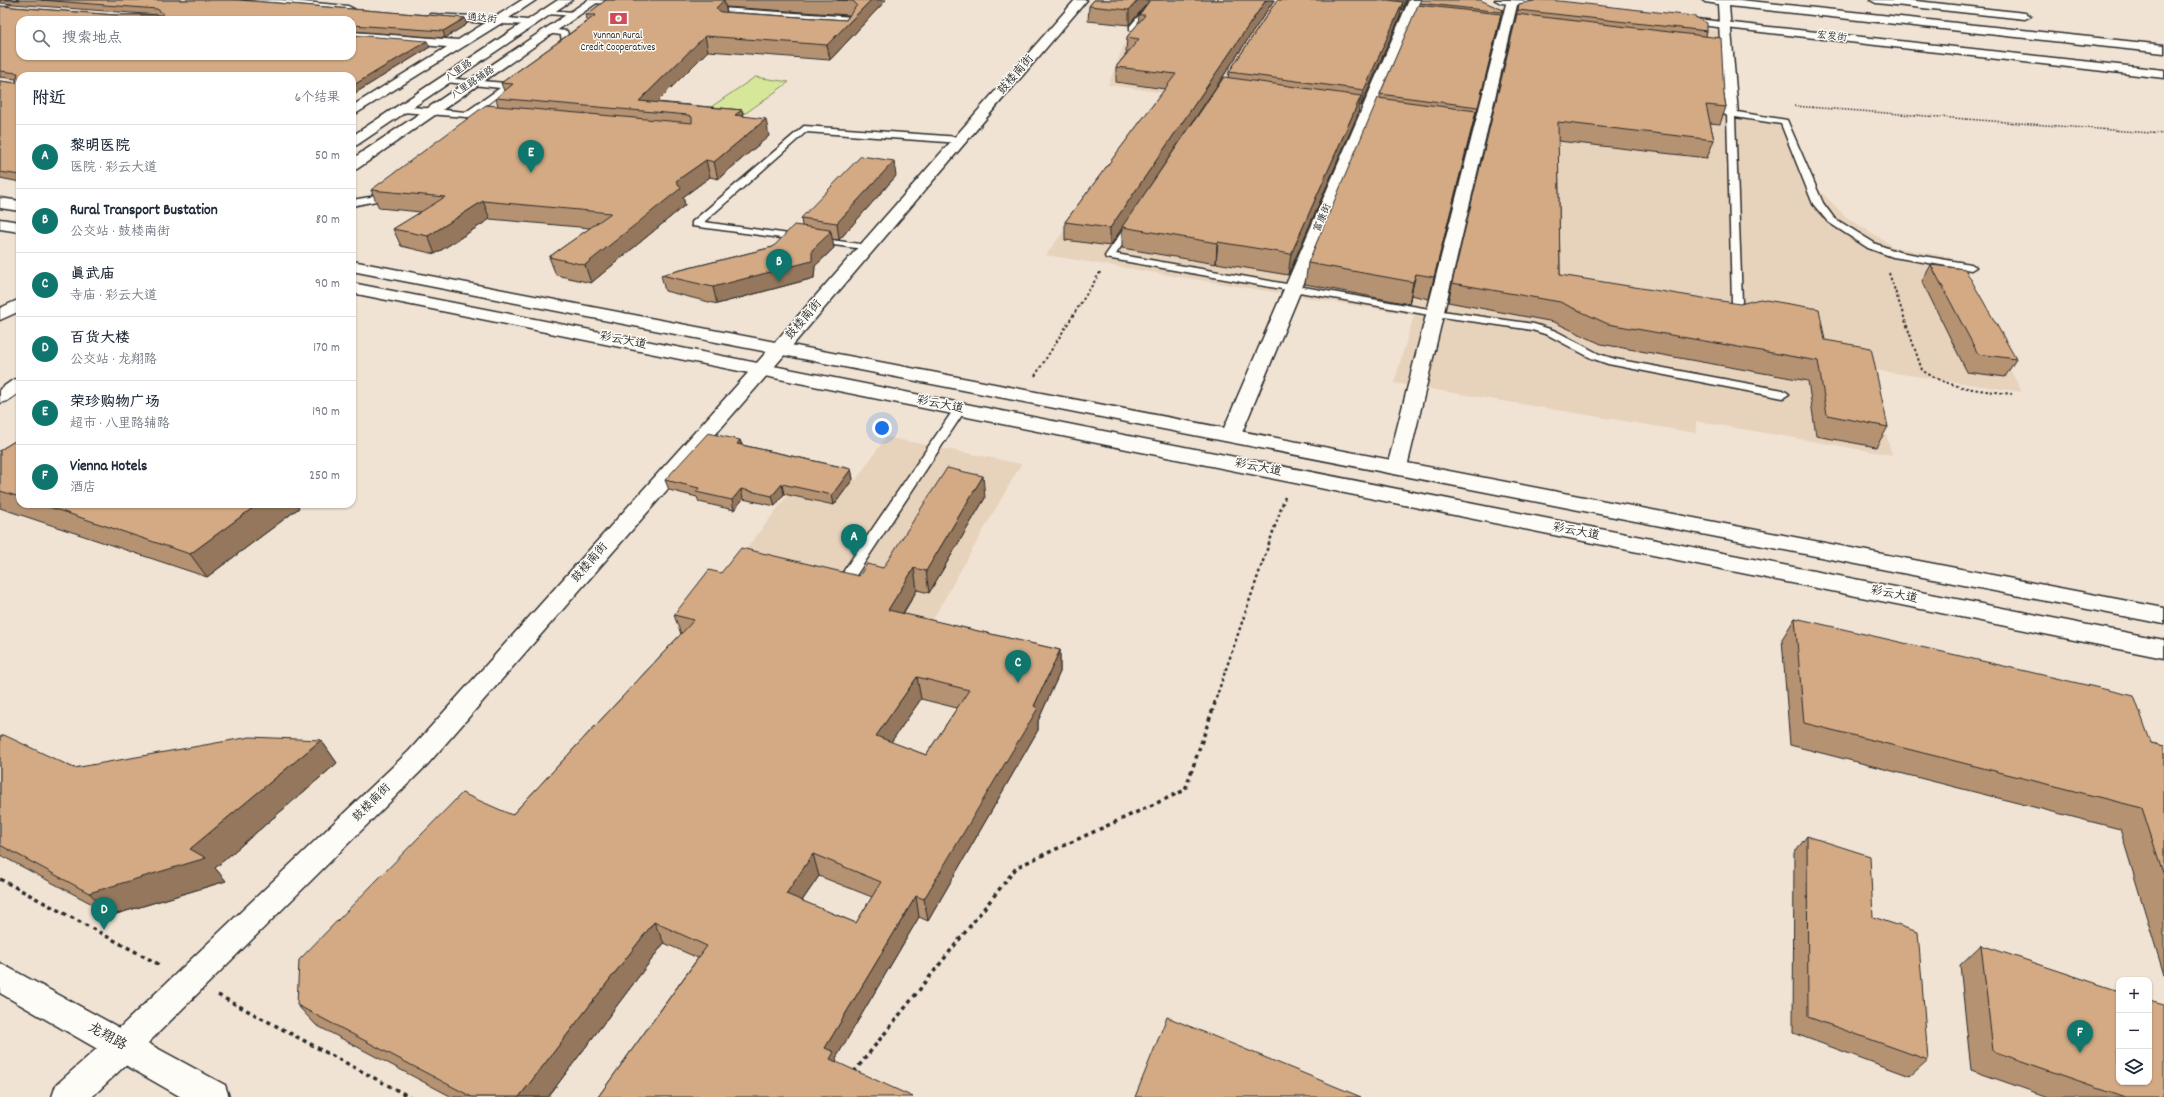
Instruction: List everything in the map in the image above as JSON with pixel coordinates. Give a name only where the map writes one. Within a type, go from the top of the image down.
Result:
[{"type":"street","points":[[0,6],[12,0]]},
{"type":"street","points":[[241,0],[358,9]]},
{"type":"street","points":[[356,110],[530,0]]},
{"type":"street","name":"八里路","points":[[356,139],[566,0]]},
{"type":"street","name":"八里路辅路","points":[[356,163],[594,0]]},
{"type":"street","name":"鼓楼南街","points":[[68,1097],[123,1046],[418,758],[781,348],[1081,0]]},
{"type":"street","points":[[1709,0],[2164,49]]},
{"type":"street","points":[[1876,0],[2026,16]]},
{"type":"street","points":[[1397,467],[1435,313],[1477,127],[1506,26],[1507,1],[1568,8]]},
{"type":"street","points":[[1723,1],[1725,25],[1723,51],[1731,114]]},
{"type":"street","points":[[2018,5],[2038,36]]},
{"type":"street","points":[[0,6],[23,9]]},
{"type":"street","name":"富康街","points":[[1231,435],[1410,11]]},
{"type":"street","name":"通达街","points":[[420,14],[531,23]]},
{"type":"street","name":"宏发街","points":[[1670,19],[2164,74]]},
{"type":"street","points":[[356,36],[460,44]]},
{"type":"street","points":[[419,54],[442,56]]},
{"type":"street","points":[[0,203],[16,205]]},
{"type":"street","points":[[0,224],[16,226]]},
{"type":"street","name":"彩云大道","points":[[356,267],[2164,616]]},
{"type":"street","name":"彩云大道","points":[[356,289],[2164,649]]},
{"type":"street","points":[[0,315],[16,306]]},
{"type":"street","points":[[0,397],[16,387]]},
{"type":"street","name":"龙翔路","points":[[0,977],[213,1097]]},
{"type":"lane","points":[[594,0],[634,4]]},
{"type":"lane","points":[[1133,28],[1156,0]]},
{"type":"lane","points":[[697,8],[854,19],[845,31],[838,30]]},
{"type":"lane","points":[[728,19],[737,11]]},
{"type":"lane","points":[[548,12],[574,14]]},
{"type":"lane","points":[[548,56],[566,42],[564,33],[549,31]]},
{"type":"lane","points":[[468,115],[525,73]]},
{"type":"lane","points":[[446,80],[508,86]]},
{"type":"lane","points":[[402,109],[500,118]]},
{"type":"lane","points":[[1707,312],[1727,309],[1737,302],[1731,114],[1784,122],[1818,204],[1831,220],[1849,233],[1881,249],[1905,256],[1971,267]]},
{"type":"lane","points":[[472,126],[485,117]]},
{"type":"lane","points":[[867,248],[696,224],[804,129],[960,140]]},
{"type":"lane","points":[[356,202],[373,199],[398,180]]},
{"type":"lane","points":[[1136,217],[1110,256],[1435,313],[1534,326],[1552,333],[1596,356],[1617,364],[1783,394]]},
{"type":"lane","points":[[850,573],[960,409]]},
{"type":"path","points":[[1793,106],[2164,134]]},
{"type":"path","points":[[1881,249],[1922,370],[1928,375],[1947,384],[2012,394]]},
{"type":"path","points":[[1023,395],[1110,256]]},
{"type":"path","points":[[849,1078],[1017,867],[1185,790],[1293,475]]},
{"type":"shaded area","points":[[1154,0],[1433,0],[1721,31],[1726,112],[1789,121],[1819,190],[1845,216],[1894,247],[1950,257],[2022,392],[1868,369],[1892,455],[1696,421],[1696,433],[1394,383],[1414,315],[1046,255],[1165,93],[1108,85],[1130,29]]},
{"type":"shaded area","points":[[886,437],[1021,464],[924,635],[968,646],[938,704],[678,637],[808,469],[856,480]]},
{"type":"green space","points":[[755,77],[789,82],[746,113],[711,107]]},
{"type":"building","points":[[41,0],[239,0],[465,18],[443,31],[356,25],[356,16],[16,16],[16,60],[356,60],[356,35],[427,41],[356,84],[356,72],[16,73],[0,71],[0,6],[115,15],[164,14],[157,9]]},
{"type":"building","points":[[606,0],[724,0],[716,8],[721,12],[846,20],[857,5],[853,1],[837,0],[871,0],[827,45],[705,36],[639,101],[742,110],[735,115],[766,119],[714,162],[706,160],[676,181],[681,188],[585,265],[549,257],[611,213],[483,201],[428,236],[393,229],[445,197],[371,190],[486,105],[692,123],[692,117],[688,115],[496,98],[513,84],[501,83],[596,15],[586,15]]},
{"type":"building","points":[[1094,0],[1138,0],[1129,10],[1089,6]]},
{"type":"building","points":[[1150,0],[1266,0],[1110,228],[1065,222],[1176,74],[1116,67],[1139,39],[1127,37],[1145,15],[1139,15]]},
{"type":"building","points":[[1277,0],[1388,0],[1403,2],[1364,90],[1229,72]]},
{"type":"building","points":[[1421,0],[1480,0],[1503,10],[1502,12],[1419,3]]},
{"type":"building","points":[[1538,0],[1550,0],[1693,16],[1707,23],[1707,31],[1518,10],[1519,4]]},
{"type":"building","points":[[1418,5],[1501,14],[1478,107],[1380,94]]},
{"type":"building","points":[[1517,14],[1721,38],[1726,107],[1706,105],[1714,140],[1558,122],[1560,275],[1740,304],[1760,299],[1819,309],[1825,340],[1871,348],[1888,427],[1827,415],[1818,361],[1608,324],[1560,302],[1452,283]]},
{"type":"building","points":[[1224,77],[1361,96],[1291,254],[1122,227]]},
{"type":"building","points":[[0,81],[16,83],[16,174],[0,172]]},
{"type":"building","points":[[1378,98],[1476,111],[1434,277],[1416,274],[1413,282],[1308,263]]},
{"type":"building","points":[[861,156],[894,161],[837,223],[801,218]]},
{"type":"building","points":[[794,225],[830,230],[829,232],[831,232],[812,250],[812,261],[713,287],[661,275],[773,247]]},
{"type":"building","points":[[1931,265],[1965,269],[2016,359],[1978,354]]},
{"type":"building","points":[[708,433],[740,440],[737,444],[851,469],[832,495],[782,484],[772,496],[741,489],[732,500],[696,492],[699,488],[665,480]]},
{"type":"building","points":[[16,440],[16,496],[0,491],[0,450]]},
{"type":"building","points":[[947,468],[983,476],[926,571],[914,568],[888,610],[1060,650],[1034,706],[1038,708],[924,899],[916,896],[825,1048],[834,1052],[830,1059],[913,1097],[598,1097],[707,946],[654,922],[519,1097],[472,1097],[297,1005],[299,960],[462,793],[512,815],[694,620],[674,615],[709,570],[721,573],[741,548],[859,576],[867,564],[883,568]],"holes":[[[917,677],[969,690],[926,755],[876,736]],[[813,854],[881,882],[856,923],[786,894]]]},
{"type":"building","points":[[52,508],[253,508],[190,554]]},
{"type":"building","points":[[1795,618],[2134,696],[2151,743],[2164,746],[2164,876],[2142,808],[1804,723]]},
{"type":"building","points":[[4,735],[74,768],[250,737],[321,740],[190,849],[206,858],[89,893],[0,845],[0,737]]},
{"type":"building","points":[[1807,836],[1870,856],[1873,917],[1918,932],[1928,1060],[1808,1017]]},
{"type":"building","points":[[1981,945],[2116,990],[2116,1085],[2152,1085],[2152,1002],[2164,1005],[2164,1097],[2125,1097],[1993,1051]]},
{"type":"building","points":[[1167,1017],[1361,1097],[1135,1097]]},
{"type":"place","name":"Yunnan Rural Credit Cooperatives","points":[[618,19]]},
{"type":"place","name":"荣珍购物广场","points":[[531,173]]},
{"type":"place","name":"Rural Transport Bustation","points":[[779,282]]},
{"type":"place","name":"黎明医院","points":[[854,557]]},
{"type":"place","name":"真武庙","points":[[1018,683]]},
{"type":"place","name":"百货大楼","points":[[104,930]]},
{"type":"place","name":"Vienna Hotels","points":[[2080,1053]]}]
